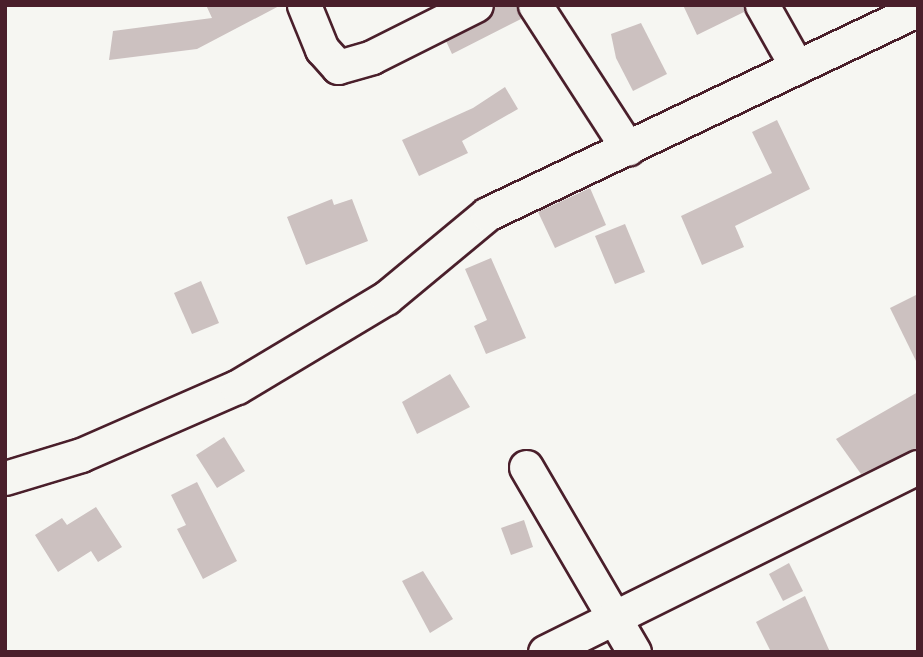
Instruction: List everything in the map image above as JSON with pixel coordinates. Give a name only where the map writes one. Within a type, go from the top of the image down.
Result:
[{"type":"street","points":[[304,5],[322,49],[338,67],[372,57],[475,5]]},
{"type":"street","points":[[535,5],[628,149]]},
{"type":"street","points":[[762,5],[797,67]]},
{"type":"street","points":[[5,478],[81,455],[237,387],[386,298],[487,214],[918,9]]},
{"type":"street","points":[[526,467],[634,652]]},
{"type":"street","points":[[545,652],[918,467]]},
{"type":"building","points":[[206,5],[281,5],[197,49],[109,60],[113,31],[212,18]]},
{"type":"building","points":[[495,5],[516,5],[521,19],[452,54],[446,41],[485,22]]},
{"type":"building","points":[[683,5],[743,5],[744,12],[697,35]]},
{"type":"building","points":[[641,23],[667,74],[633,91],[616,58],[611,34]]},
{"type":"building","points":[[505,87],[518,109],[462,141],[468,153],[419,176],[402,140],[473,108]]},
{"type":"building","points":[[777,120],[810,189],[735,226],[744,247],[702,265],[681,216],[772,173],[752,132]]},
{"type":"building","points":[[590,188],[606,225],[555,248],[538,212]]},
{"type":"building","points":[[332,199],[334,205],[352,199],[368,241],[306,265],[287,217]]},
{"type":"building","points":[[625,224],[645,272],[615,284],[595,236]]},
{"type":"building","points":[[491,258],[526,338],[486,354],[474,326],[487,320],[465,269]]},
{"type":"building","points":[[201,281],[219,323],[192,334],[174,293]]},
{"type":"building","points":[[918,294],[918,365],[890,308]]},
{"type":"building","points":[[450,374],[470,407],[417,434],[402,402]]},
{"type":"building","points":[[918,392],[918,448],[861,474],[836,439]]},
{"type":"building","points":[[224,437],[245,471],[217,488],[196,455]]},
{"type":"building","points":[[197,482],[237,561],[203,579],[177,529],[186,525],[171,495]]},
{"type":"building","points":[[96,507],[122,547],[98,562],[91,551],[58,572],[35,535],[62,518],[67,525]]},
{"type":"building","points":[[524,520],[533,547],[511,555],[501,528]]},
{"type":"building","points":[[789,563],[803,591],[783,601],[769,574]]},
{"type":"building","points":[[423,571],[453,619],[430,633],[402,581]]},
{"type":"building","points":[[805,596],[830,652],[771,652],[756,622]]}]
